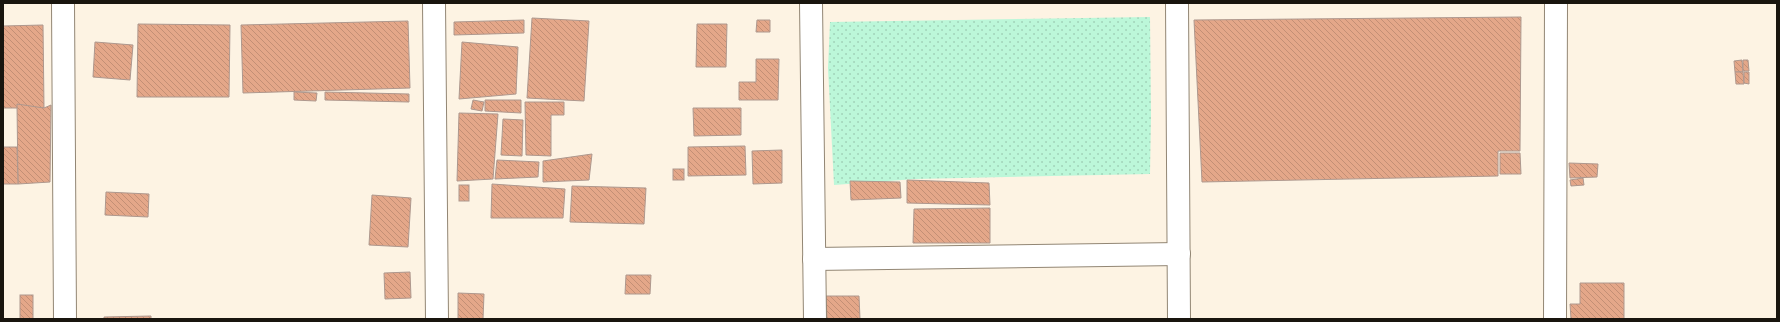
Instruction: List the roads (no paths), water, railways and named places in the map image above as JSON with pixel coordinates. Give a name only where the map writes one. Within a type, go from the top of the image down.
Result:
[{"type":"street","points":[[63,3],[65,319]]},
{"type":"street","points":[[434,3],[438,319]]},
{"type":"street","points":[[811,3],[815,319]]},
{"type":"street","points":[[1177,3],[1179,319]]},
{"type":"street","points":[[1555,319],[1556,3]]},
{"type":"street","points":[[814,259],[1179,254]]}]
